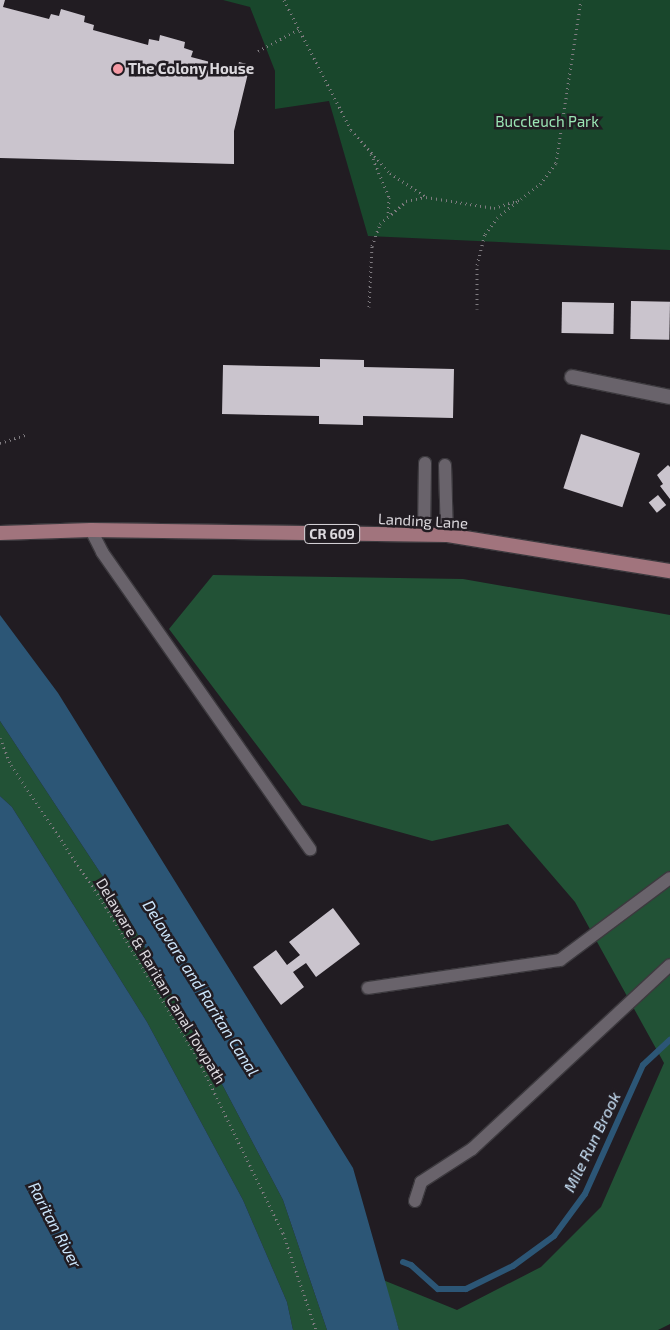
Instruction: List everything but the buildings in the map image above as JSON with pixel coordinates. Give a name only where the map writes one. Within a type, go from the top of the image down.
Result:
[{"type":"main road","name":"Landing Lane","points":[[0,533],[91,530],[447,535],[667,572]]},
{"type":"street","points":[[572,376],[670,397]]},
{"type":"lane","points":[[424,535],[425,463]]},
{"type":"lane","points":[[445,465],[447,535]]},
{"type":"lane","points":[[91,530],[102,552],[181,660],[310,849]]},
{"type":"lane","points":[[368,988],[560,960],[670,878]]},
{"type":"lane","points":[[415,1201],[422,1182],[472,1149],[670,965]]},
{"type":"path","points":[[284,0],[301,28],[334,101],[351,130],[390,173],[426,197]]},
{"type":"path","points":[[477,309],[477,265],[485,234],[497,218],[540,184],[556,163],[581,0]]},
{"type":"path","points":[[258,51],[301,28]]},
{"type":"path","points":[[368,149],[380,170],[389,198],[388,214]]},
{"type":"path","points":[[369,307],[372,246],[380,224],[388,214],[406,201],[426,197],[494,208],[521,199]]},
{"type":"path","points":[[0,443],[28,434]]},
{"type":"path","name":"Delaware & Raritan Canal Towpath","points":[[0,738],[11,765],[106,907],[198,1057],[283,1233],[316,1330]]},
{"type":"green space","name":"Buccleuch Park","points":[[223,0],[670,0],[670,250],[368,236],[329,101],[275,109],[275,71],[250,7]]},
{"type":"green space","points":[[213,575],[463,579],[670,615],[670,1324],[658,1330],[399,1330],[383,1280],[457,1310],[541,1267],[601,1207],[664,1063],[575,902],[508,824],[432,841],[302,805],[169,629]]},
{"type":"green space","points":[[0,721],[117,898],[204,1050],[283,1200],[327,1330],[293,1330],[287,1302],[243,1200],[147,1022],[12,807],[0,796]]},
{"type":"water","name":"Delaware and Raritan Canal","points":[[0,615],[58,693],[353,1168],[399,1330],[327,1330],[283,1200],[204,1050],[117,898],[0,721]]},
{"type":"water","name":"Raritan River","points":[[0,796],[12,807],[147,1022],[243,1200],[287,1302],[293,1330],[0,1330]]},
{"type":"waterway","name":"Mile Run Brook","points":[[403,1262],[411,1265],[438,1289],[466,1289],[513,1266],[554,1236],[585,1194],[643,1065],[670,1040]]},
{"type":"place","name":"The Colony House","points":[[118,69]]}]
